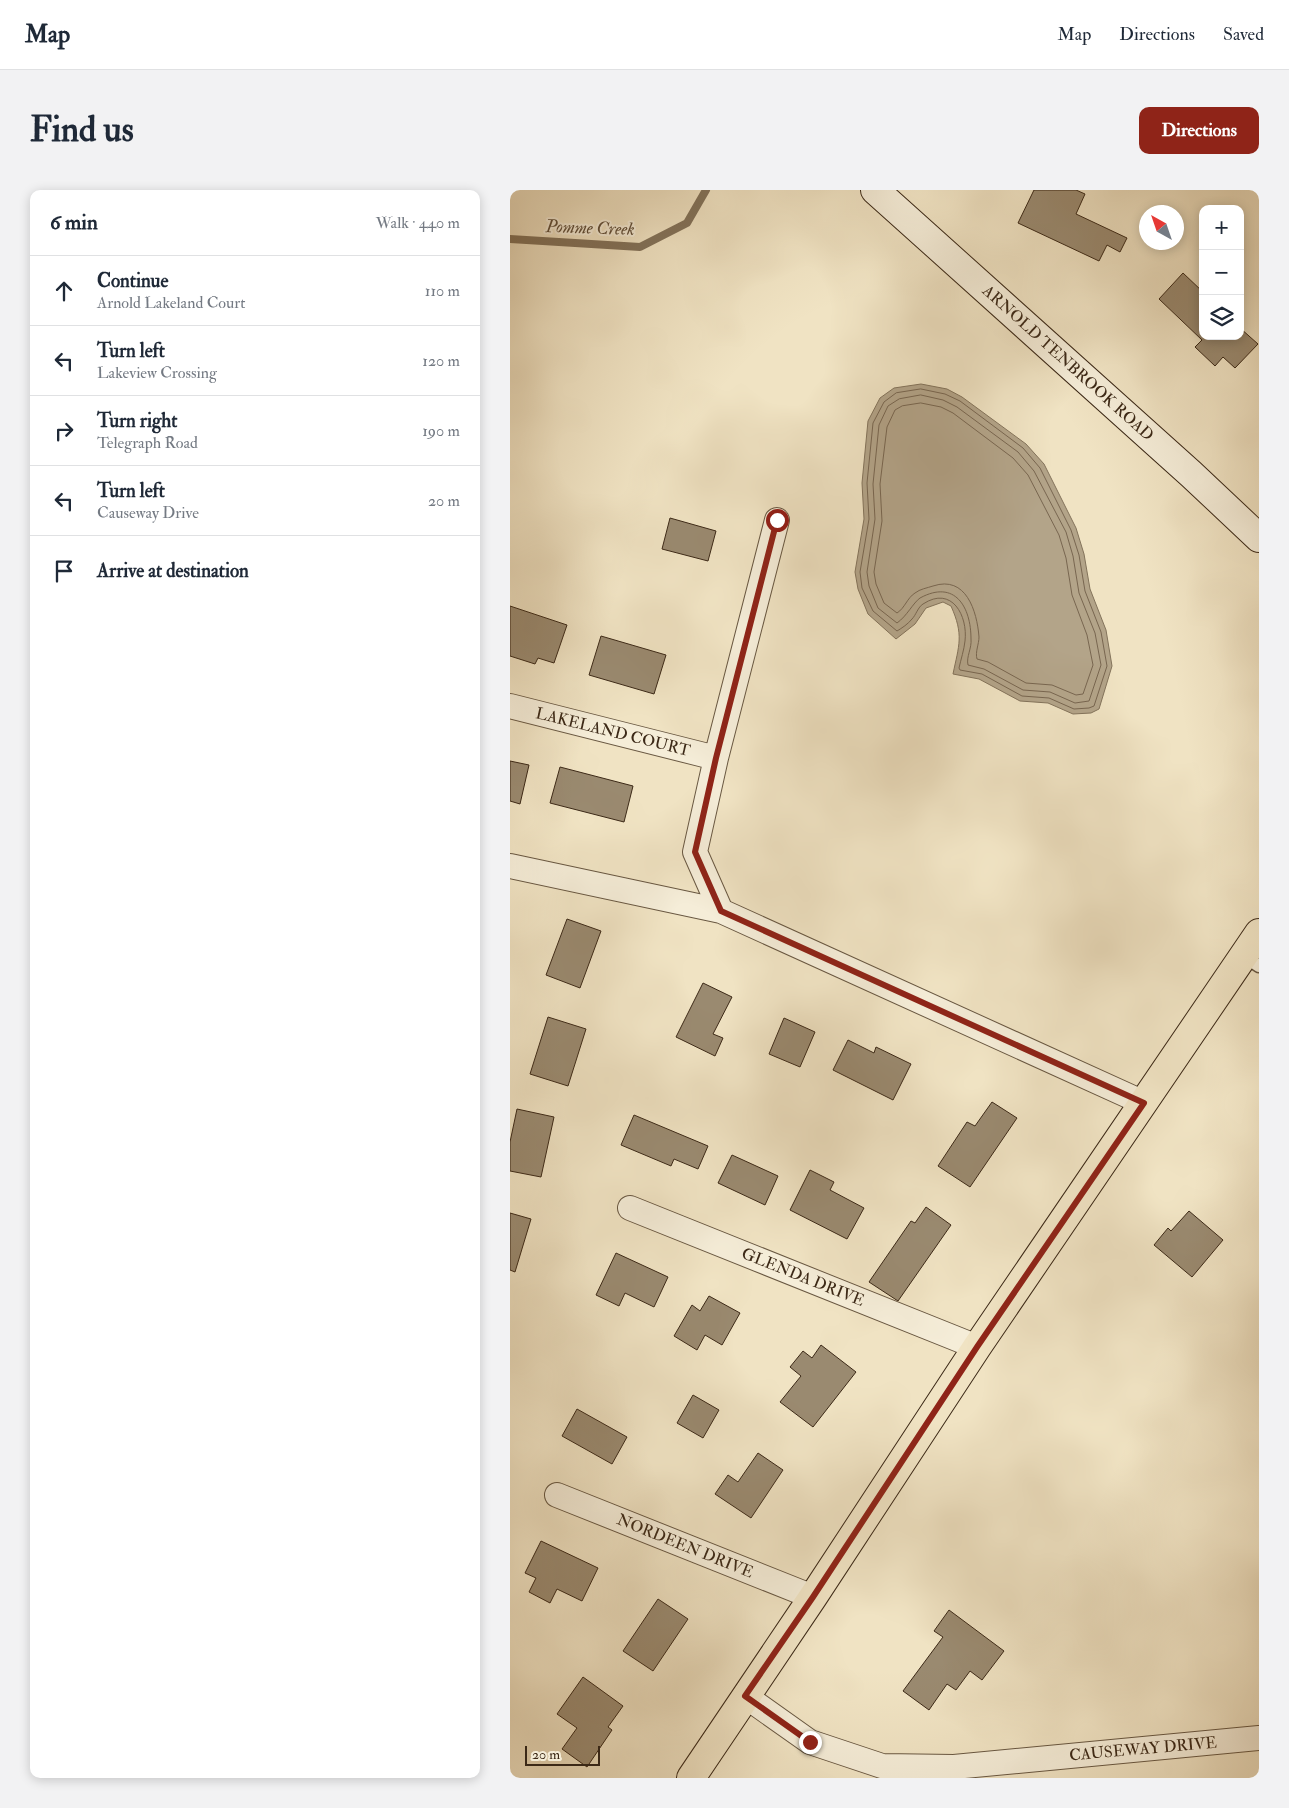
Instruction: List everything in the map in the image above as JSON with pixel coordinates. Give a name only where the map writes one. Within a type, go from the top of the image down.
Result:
[{"type":"main road","points":[[691,1778],[813,1597],[977,1347],[1144,1103],[1252,961],[1259,933]]},
{"type":"street","name":"ARNOLD TENBROOK ROAD","points":[[876,191],[1184,467],[1259,538]]},
{"type":"street","points":[[721,911],[695,852],[716,758],[777,520]]},
{"type":"street","name":"LAKELAND COURT","points":[[510,706],[716,758]]},
{"type":"street","points":[[510,866],[721,911],[1144,1103]]},
{"type":"street","name":"GLENDA DRIVE","points":[[630,1208],[977,1347]]},
{"type":"street","name":"NORDEEN DRIVE","points":[[557,1495],[813,1597]]},
{"type":"street","name":"CAUSEWAY DRIVE","points":[[745,1696],[810,1742],[882,1766],[954,1767],[1259,1738]]},
{"type":"water","points":[[921,384],[947,389],[962,397],[1026,444],[1044,464],[1076,528],[1084,554],[1090,589],[1106,630],[1112,666],[1099,709],[1091,713],[1073,714],[1048,703],[1020,701],[979,679],[953,674],[959,640],[958,625],[951,606],[943,602],[926,608],[915,624],[896,639],[868,614],[858,589],[855,572],[864,519],[862,483],[868,421],[880,398],[894,388]]},
{"type":"building","points":[[1034,190],[1076,190],[1085,194],[1076,214],[1127,238],[1120,252],[1107,245],[1099,261],[1018,223]]},
{"type":"building","points":[[1183,273],[1199,288],[1199,337],[1159,299]]},
{"type":"building","points":[[1244,332],[1258,344],[1235,368],[1223,357],[1215,366],[1195,347],[1202,340],[1244,340]]},
{"type":"building","points":[[670,518],[716,531],[708,561],[662,549]]},
{"type":"building","points":[[510,606],[567,625],[554,663],[538,658],[535,664],[510,656]]},
{"type":"building","points":[[601,636],[666,655],[654,694],[589,675]]},
{"type":"building","points":[[510,761],[529,765],[520,804],[510,801]]},
{"type":"building","points":[[560,767],[633,786],[624,822],[550,803]]},
{"type":"building","points":[[567,919],[601,931],[580,988],[546,975]]},
{"type":"building","points":[[703,983],[732,997],[713,1034],[723,1038],[715,1056],[676,1037]]},
{"type":"building","points":[[548,1017],[586,1029],[568,1086],[530,1074]]},
{"type":"building","points":[[784,1018],[815,1032],[800,1067],[769,1054]]},
{"type":"building","points":[[848,1040],[874,1053],[876,1047],[911,1064],[893,1100],[833,1070]]},
{"type":"building","points":[[992,1102],[1017,1118],[970,1187],[938,1166],[967,1122],[975,1126]]},
{"type":"building","points":[[517,1109],[554,1117],[541,1177],[510,1171],[510,1142]]},
{"type":"building","points":[[634,1115],[708,1146],[698,1169],[674,1159],[671,1166],[621,1145]]},
{"type":"building","points":[[732,1155],[778,1176],[765,1205],[718,1183]]},
{"type":"building","points":[[810,1170],[834,1182],[830,1190],[864,1208],[847,1239],[790,1210]]},
{"type":"building","points":[[926,1207],[951,1225],[898,1301],[869,1282],[911,1221],[915,1223]]},
{"type":"building","points":[[1189,1211],[1223,1240],[1192,1277],[1154,1245],[1168,1228],[1171,1231]]},
{"type":"building","points":[[510,1213],[531,1219],[515,1272],[510,1270]]},
{"type":"building","points":[[616,1253],[668,1277],[654,1307],[625,1293],[619,1306],[596,1295]]},
{"type":"building","points":[[709,1296],[740,1313],[722,1345],[705,1335],[697,1350],[674,1336],[692,1305],[700,1311]]},
{"type":"building","points":[[821,1345],[856,1372],[813,1427],[780,1402],[801,1376],[790,1367],[803,1351],[812,1358]]},
{"type":"building","points":[[693,1395],[719,1410],[703,1438],[677,1423]]},
{"type":"building","points":[[577,1409],[627,1437],[612,1464],[562,1436]]},
{"type":"building","points":[[758,1453],[783,1470],[751,1518],[715,1494],[728,1475],[738,1482]]},
{"type":"building","points":[[541,1541],[598,1568],[582,1601],[557,1589],[550,1603],[529,1592],[536,1578],[525,1573]]},
{"type":"building","points":[[658,1599],[688,1619],[653,1671],[623,1651]]},
{"type":"building","points":[[949,1610],[1004,1651],[982,1680],[970,1671],[956,1690],[947,1684],[929,1710],[903,1691],[943,1637],[934,1631]]},
{"type":"building","points":[[583,1677],[623,1706],[608,1727],[612,1730],[587,1767],[562,1749],[577,1728],[557,1714]]},
{"type":"waterway","name":"Pomme Creek","points":[[510,239],[640,247],[687,223],[706,190]]},
{"type":"route","points":[[777,520],[716,758],[695,852],[721,911],[1144,1103],[977,1347],[813,1597],[745,1696],[810,1742]]}]
